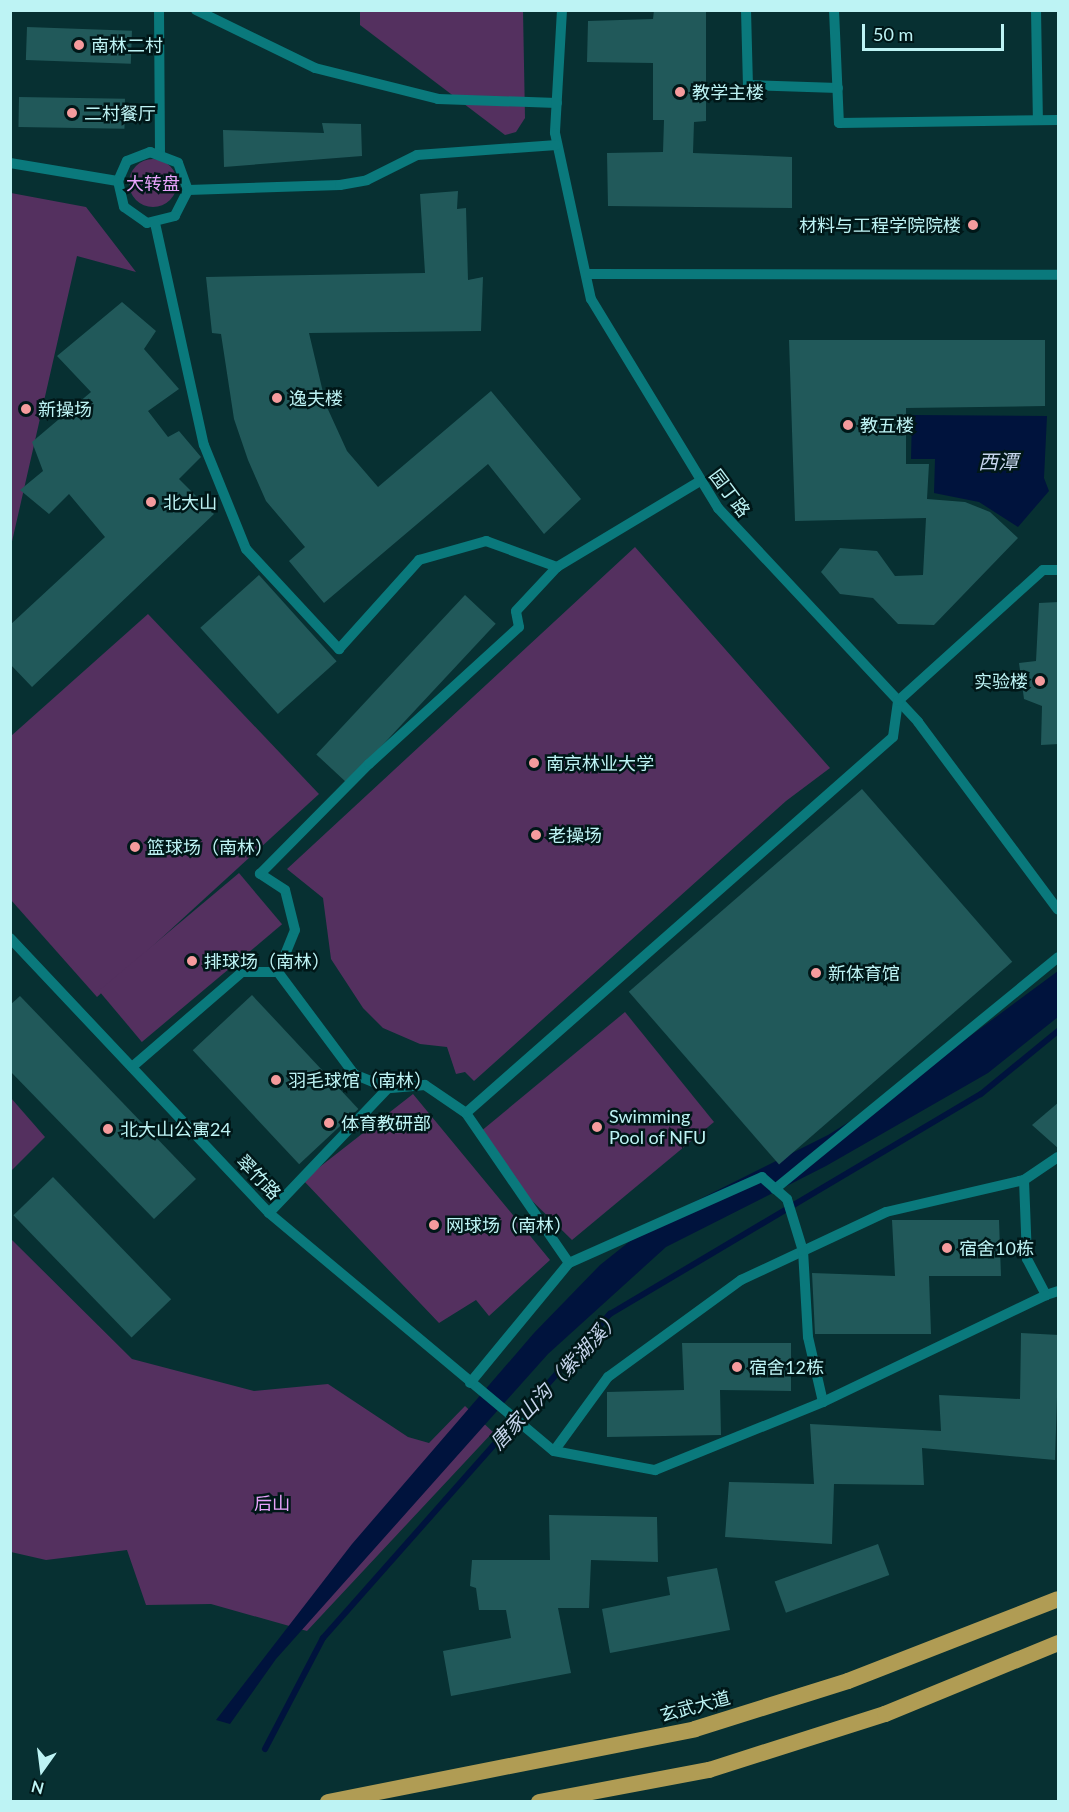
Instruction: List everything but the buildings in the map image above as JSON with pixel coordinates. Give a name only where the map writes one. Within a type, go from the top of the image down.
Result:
[{"type":"highway","name":"玄武大道","points":[[328,1802],[695,1729],[848,1681],[1059,1599]]},
{"type":"highway","points":[[538,1802],[709,1770],[885,1714],[1059,1643]]},
{"type":"lane","points":[[159,10],[160,154]]},
{"type":"lane","points":[[196,10],[315,68],[438,99],[557,103]]},
{"type":"lane","name":"园丁路","points":[[562,10],[557,145],[591,299],[700,481],[753,548],[898,701],[1059,910]]},
{"type":"lane","points":[[746,10],[747,85],[838,88]]},
{"type":"lane","points":[[834,10],[839,123],[1059,120]]},
{"type":"lane","points":[[1036,10],[1038,120]]},
{"type":"lane","points":[[188,190],[340,185],[367,180],[417,155],[557,145]]},
{"type":"lane","points":[[137,154],[160,154],[178,164],[188,190],[175,216],[155,223],[134,217],[124,207],[118,181],[127,161],[137,154]]},
{"type":"lane","points":[[10,163],[118,181]]},
{"type":"lane","points":[[155,223],[204,445],[246,549],[339,649],[419,560],[486,541],[557,567]]},
{"type":"lane","points":[[586,273],[1059,276]]},
{"type":"lane","points":[[278,972],[295,930],[285,890],[260,874],[369,764],[519,627],[516,611],[557,567],[700,481]]},
{"type":"lane","points":[[466,1113],[893,737],[898,701],[1043,570],[1059,570]]},
{"type":"lane","name":"翠竹路","points":[[10,938],[269,1213],[554,1451]]},
{"type":"lane","points":[[775,1189],[1059,957]]},
{"type":"lane","points":[[132,1067],[242,972],[278,972]]},
{"type":"lane","points":[[278,972],[354,1074],[388,1088],[425,1085],[466,1113],[569,1263]]},
{"type":"lane","points":[[269,1213],[388,1088]]},
{"type":"lane","points":[[1059,1157],[1024,1179],[886,1212],[741,1280],[608,1377],[554,1451],[655,1470],[823,1402],[1046,1295],[1059,1292]]},
{"type":"lane","points":[[470,1383],[569,1263],[762,1177],[787,1199],[803,1251],[808,1337],[823,1402]]},
{"type":"lane","points":[[1024,1179],[1027,1259],[1046,1295]]},
{"type":"green space","points":[[360,11],[523,11],[525,118],[516,132],[505,135],[360,25]]},
{"type":"green space","name":"大转盘","points":[[148,159],[158,159],[170,166],[177,178],[177,188],[170,200],[158,207],[148,207],[133,196],[129,188],[129,178],[140,163]]},
{"type":"green space","name":"新操场","points":[[11,193],[86,207],[136,272],[77,256],[11,546]]},
{"type":"green space","name":"老操场","points":[[635,547],[830,768],[786,801],[474,1081],[465,1072],[456,1074],[447,1047],[420,1044],[383,1028],[363,1008],[331,959],[323,898],[287,869]]},
{"type":"green space","name":"篮球场（南林）","points":[[148,614],[319,794],[97,997],[11,900],[11,736]]},
{"type":"green space","name":"排球场（南林）","points":[[239,873],[282,924],[142,1042],[99,991]]},
{"type":"green space","name":"Swimming Pool of NFU","points":[[625,1012],[714,1122],[572,1240],[519,1188],[480,1132]]},
{"type":"green space","name":"网球场（南林）","points":[[413,1094],[550,1260],[489,1316],[476,1300],[439,1323],[303,1180]]},
{"type":"green space","points":[[11,1098],[45,1137],[11,1171]]},
{"type":"green space","name":"后山","points":[[10,1238],[132,1359],[254,1391],[328,1384],[408,1437],[429,1443],[465,1406],[493,1432],[307,1631],[211,1604],[146,1605],[127,1550],[46,1560],[11,1552]]},
{"type":"water","name":"西潭","points":[[912,415],[1047,416],[1044,478],[1049,491],[1018,527],[979,502],[934,493],[935,459],[911,459]]},
{"type":"water","points":[[1058,971],[1058,1017],[988,1073],[826,1166],[666,1247],[548,1354],[276,1659],[230,1724],[216,1720],[352,1544],[534,1333],[600,1265],[654,1222],[828,1135],[881,1102]]},
{"type":"waterway","name":"唐家山沟（紫湖溪）","points":[[265,1749],[323,1638],[610,1314],[981,1094],[1058,1031]]},
{"type":"place","name":"南林二村","points":[[79,45]]},
{"type":"place","name":"教学主楼","points":[[680,92]]},
{"type":"place","name":"二村餐厅","points":[[72,113]]},
{"type":"place","name":"材料与工程学院院楼","points":[[973,225]]},
{"type":"place","name":"逸夫楼","points":[[277,398]]},
{"type":"place","name":"新操场","points":[[26,409]]},
{"type":"place","name":"教五楼","points":[[848,425]]},
{"type":"place","name":"北大山","points":[[151,502]]},
{"type":"place","name":"实验楼","points":[[1040,681]]},
{"type":"place","name":"南京林业大学","points":[[534,763]]},
{"type":"place","name":"老操场","points":[[536,835]]},
{"type":"place","name":"篮球场（南林）","points":[[135,847]]},
{"type":"place","name":"排球场（南林）","points":[[192,961]]},
{"type":"place","name":"新体育馆","points":[[816,973]]},
{"type":"place","name":"羽毛球馆（南林）","points":[[276,1080]]},
{"type":"place","name":"体育教研部","points":[[329,1123]]},
{"type":"place","name":"Swimming Pool of NFU","points":[[597,1127]]},
{"type":"place","name":"北大山公寓24","points":[[108,1129]]},
{"type":"place","name":"网球场（南林）","points":[[434,1225]]},
{"type":"place","name":"宿舍10栋","points":[[947,1248]]},
{"type":"place","name":"宿舍12栋","points":[[737,1367]]}]
